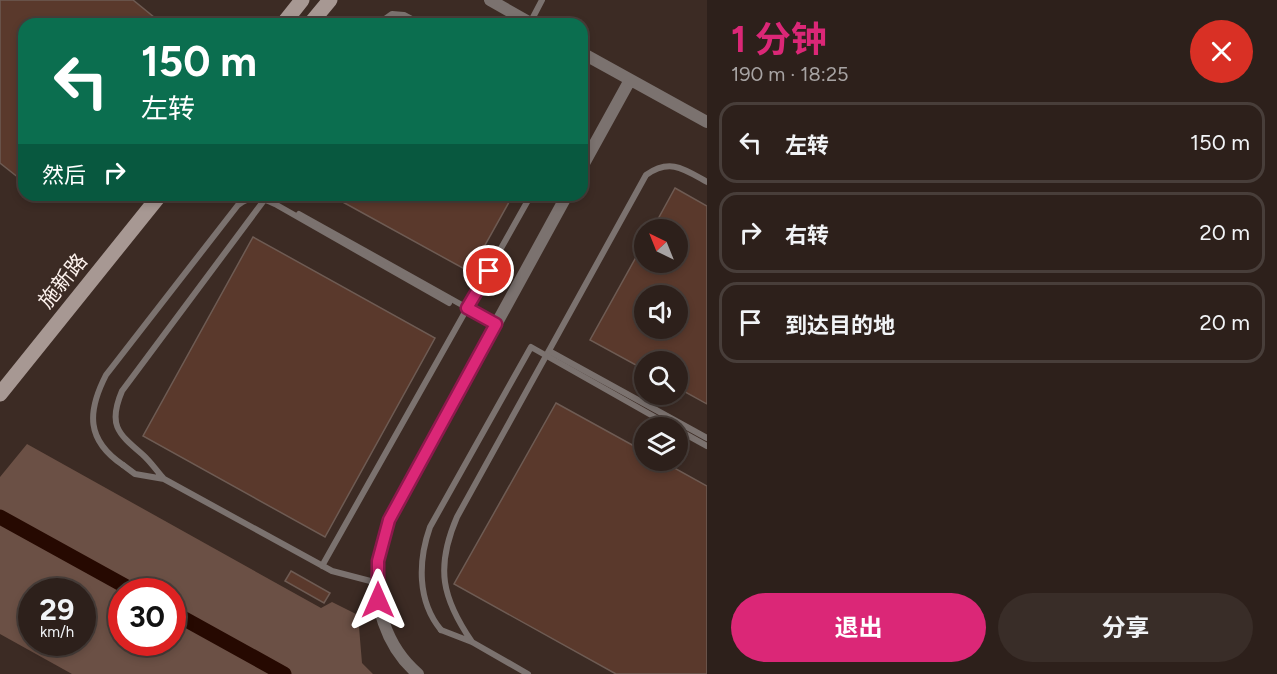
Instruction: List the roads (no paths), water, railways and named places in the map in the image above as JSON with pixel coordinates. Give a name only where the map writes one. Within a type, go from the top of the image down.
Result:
[{"type":"street","points":[[288,18],[302,0]]},
{"type":"street","points":[[315,18],[330,0]]},
{"type":"street","points":[[490,0],[522,18]]},
{"type":"street","points":[[588,56],[707,122]]},
{"type":"street","points":[[588,156],[630,80]]},
{"type":"street","name":"施新路","points":[[0,394],[155,201]]},
{"type":"street","points":[[418,674],[389,638],[378,600],[378,561],[389,520],[564,201]]},
{"type":"lane","points":[[533,18],[542,0]]},
{"type":"lane","points":[[386,18],[392,14],[410,18]]},
{"type":"lane","points":[[472,642],[455,616],[446,594],[444,569],[446,543],[457,517],[646,176],[657,167],[668,165],[682,168],[707,182]]},
{"type":"lane","points":[[244,201],[238,205],[113,366],[95,397],[92,420],[98,441],[109,456],[135,474],[164,479],[332,572],[378,583]]},
{"type":"lane","points":[[164,479],[143,455],[125,442],[116,428],[115,407],[122,391],[264,201]]},
{"type":"lane","points":[[269,201],[449,303]]},
{"type":"lane","points":[[277,201],[496,324]]},
{"type":"lane","points":[[322,566],[528,201]]},
{"type":"lane","points":[[528,674],[515,671],[472,642],[441,630],[432,620],[425,603],[422,577],[423,548],[430,527],[531,347],[655,417]]},
{"type":"lane","points":[[549,351],[707,438]]},
{"type":"lane","points":[[688,436],[707,446]]},
{"type":"waterway","points":[[0,517],[110,578]]},
{"type":"waterway","points":[[186,620],[284,674]]}]
